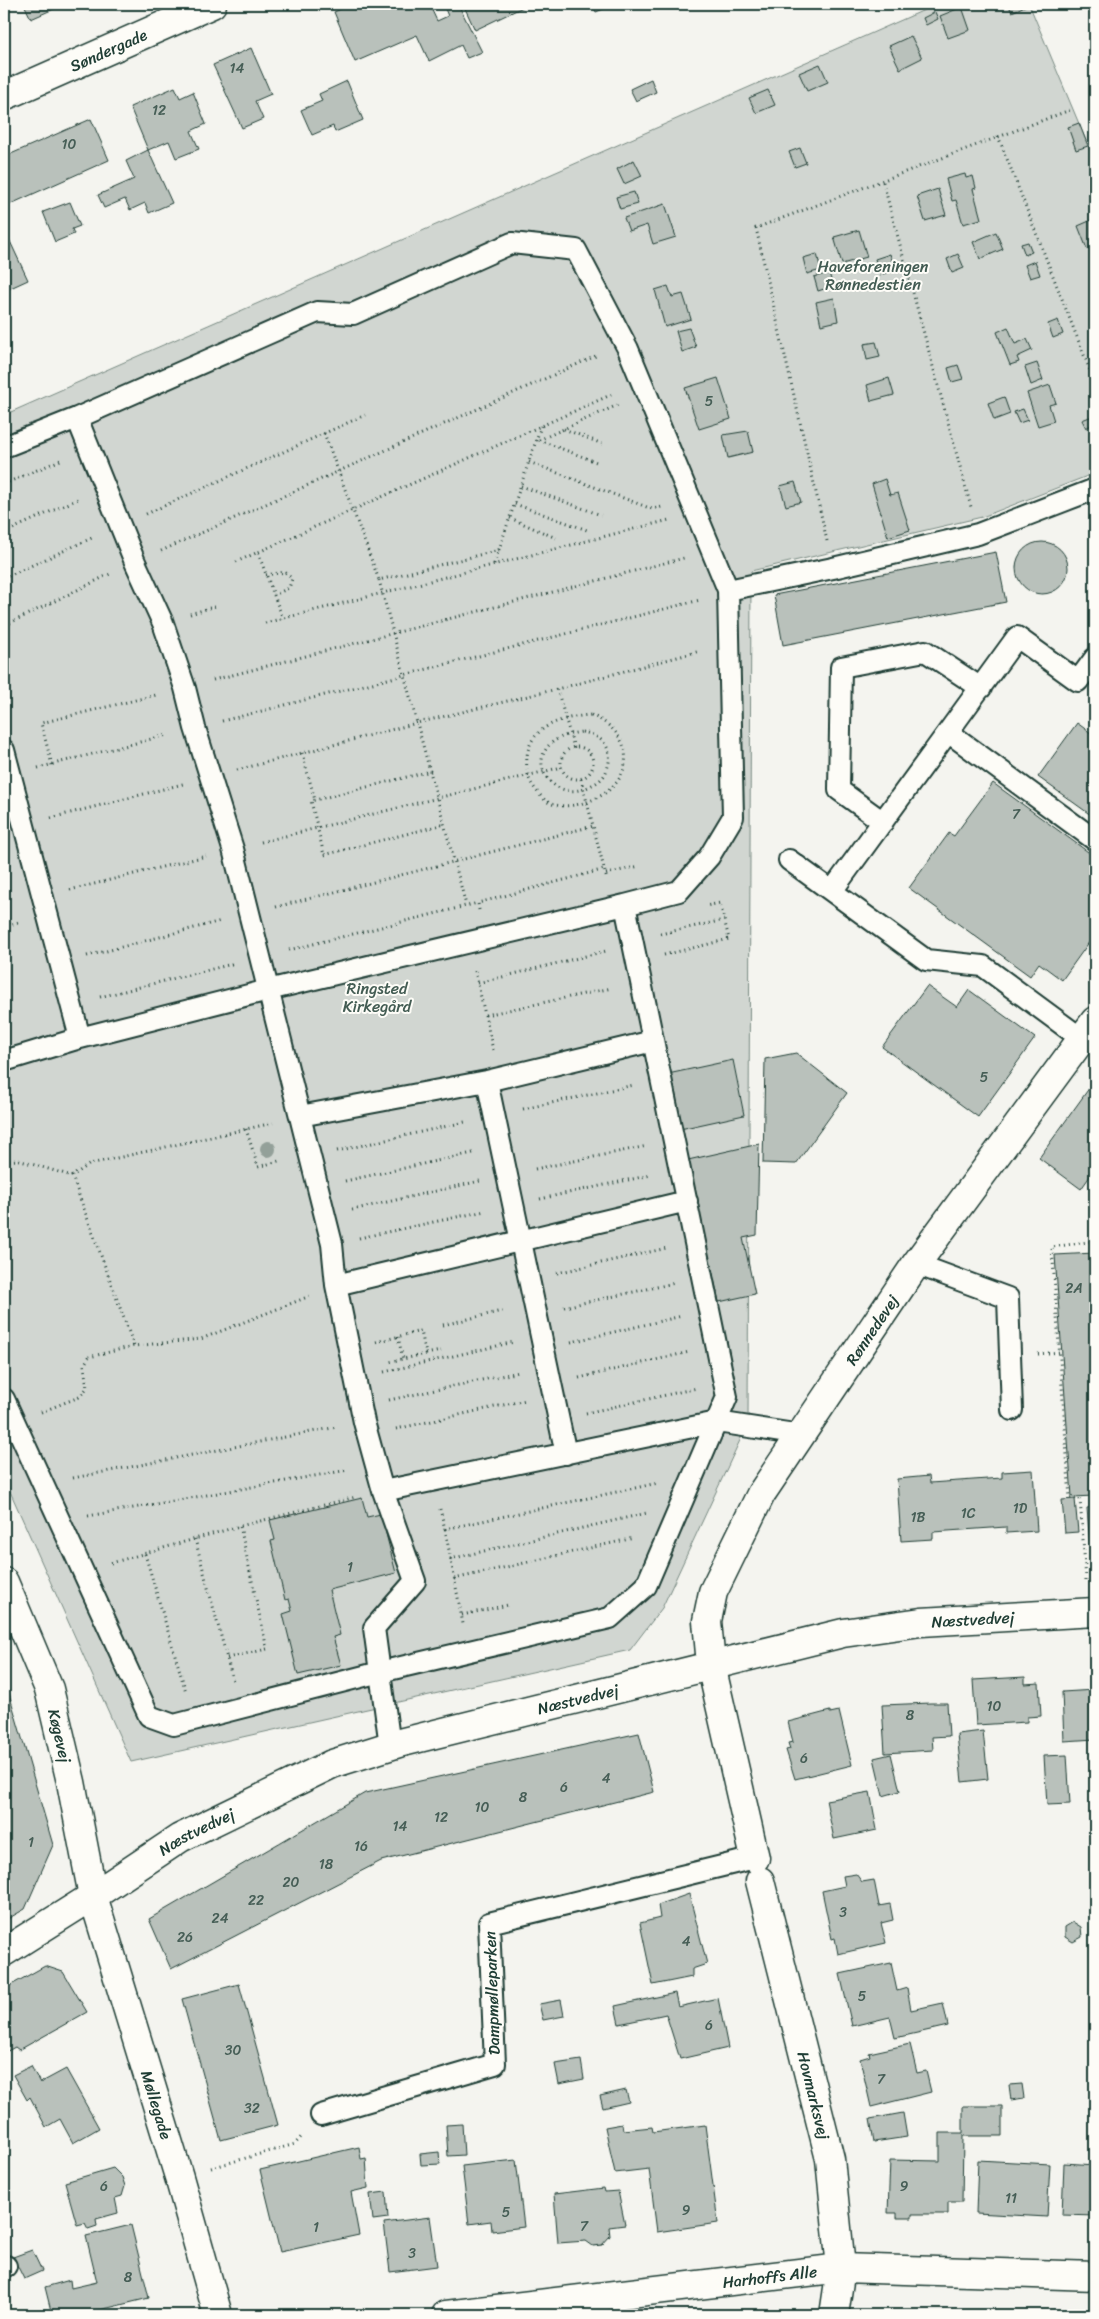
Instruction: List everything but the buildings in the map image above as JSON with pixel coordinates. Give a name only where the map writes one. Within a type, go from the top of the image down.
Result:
[{"type":"street","name":"Søndergade","points":[[4,96],[212,4]]},
{"type":"street","name":"Rønnedevej","points":[[711,1665],[707,1621],[713,1592],[761,1494],[916,1264],[1089,1030]]},
{"type":"street","name":"Køgevej","points":[[4,1582],[49,1689],[71,1782],[93,1896]]},
{"type":"street","name":"Næstvedvej","points":[[4,1952],[180,1838],[332,1764],[390,1746],[843,1633],[921,1622],[1092,1612]]},
{"type":"street","name":"Hovmarksvej","points":[[711,1665],[758,1870],[830,2159],[841,2268],[834,2315]]},
{"type":"street","name":"Møllegade","points":[[93,1896],[179,2177],[218,2315]]},
{"type":"street","name":"Harhoffs Alle","points":[[446,2315],[841,2268],[1095,2276]]},
{"type":"lane","points":[[4,448],[77,418],[317,312],[353,314],[512,243],[576,250],[625,343],[728,591],[733,817],[709,857],[679,890],[620,907],[268,990],[80,1038],[4,1061]]},
{"type":"lane","points":[[77,418],[135,562],[163,623],[185,688],[233,849],[332,1244],[336,1285],[355,1379],[376,1466],[415,1581],[374,1628],[390,1746]]},
{"type":"lane","points":[[728,591],[978,534],[1095,489]]},
{"type":"lane","points":[[832,892],[1017,637],[1078,681],[1095,658]]},
{"type":"lane","points":[[883,822],[839,790],[841,667],[925,651],[980,688]]},
{"type":"lane","points":[[948,732],[1095,840]]},
{"type":"lane","points":[[4,750],[80,1038]]},
{"type":"lane","points":[[789,860],[926,960],[983,966],[1089,1030]]},
{"type":"lane","points":[[4,1399],[149,1716],[174,1725],[380,1672],[610,1618],[646,1586],[726,1397],[636,957],[620,907]]},
{"type":"lane","points":[[300,1116],[493,1079],[653,1041]]},
{"type":"lane","points":[[493,1079],[501,1147],[566,1454]]},
{"type":"lane","points":[[336,1285],[687,1202]]},
{"type":"lane","points":[[916,1264],[1008,1298],[1012,1410]]},
{"type":"lane","points":[[383,1490],[434,1482],[716,1422],[801,1435]]},
{"type":"lane","name":"Dampmølleparken","points":[[321,2115],[495,2064],[489,1923],[758,1870]]},
{"type":"path","points":[[833,568],[756,228],[883,182],[998,136],[1070,110]]},
{"type":"path","points":[[998,136],[1095,383]]},
{"type":"path","points":[[883,182],[978,534]]},
{"type":"path","points":[[4,631],[8,624],[135,562],[625,343]]},
{"type":"path","points":[[236,562],[541,426],[644,387]]},
{"type":"path","points":[[538,440],[564,429],[644,387]]},
{"type":"path","points":[[4,578],[365,415]]},
{"type":"path","points":[[494,565],[538,440],[541,426]]},
{"type":"path","points":[[564,429],[605,445]]},
{"type":"path","points":[[324,434],[379,580],[466,905]]},
{"type":"path","points":[[538,440],[599,464]]},
{"type":"path","points":[[4,484],[68,456],[86,459],[92,456]]},
{"type":"path","points":[[529,462],[652,509],[694,507]]},
{"type":"path","points":[[521,486],[601,514]]},
{"type":"path","points":[[4,532],[104,487]]},
{"type":"path","points":[[515,504],[587,530]]},
{"type":"path","points":[[265,623],[494,565],[694,507]]},
{"type":"path","points":[[510,518],[556,538]]},
{"type":"path","points":[[379,580],[499,550]]},
{"type":"path","points":[[52,765],[41,722],[185,688],[712,550]]},
{"type":"path","points":[[258,553],[283,618]]},
{"type":"path","points":[[266,575],[285,572],[292,579],[289,588],[274,595]]},
{"type":"path","points":[[10,775],[728,591]]},
{"type":"path","points":[[4,613],[8,624]]},
{"type":"path","points":[[23,825],[729,643]]},
{"type":"path","points":[[557,688],[574,748]]},
{"type":"path","points":[[591,716],[607,722],[617,732],[624,748],[625,765],[620,780],[610,791],[587,802],[564,806],[552,804],[541,796],[528,775],[526,766],[528,751],[532,741],[543,728],[566,719],[591,716]]},
{"type":"path","points":[[570,734],[593,734],[602,739],[608,750],[610,762],[606,772],[599,781],[584,789],[572,791],[558,788],[547,780],[543,771],[543,754],[548,745],[556,738],[570,734]]},
{"type":"path","points":[[574,748],[588,751],[592,759],[592,769],[581,779],[576,779],[566,774],[562,767],[565,754],[574,748]]},
{"type":"path","points":[[302,753],[315,800]]},
{"type":"path","points":[[438,796],[562,767]]},
{"type":"path","points":[[431,771],[310,801],[324,855],[445,824]]},
{"type":"path","points":[[581,779],[606,874],[620,907]]},
{"type":"path","points":[[60,963],[594,826]]},
{"type":"path","points":[[606,874],[639,866]]},
{"type":"path","points":[[493,1079],[485,1016],[478,983],[478,903],[605,869]]},
{"type":"path","points":[[478,983],[636,957],[729,939],[720,903],[702,907]]},
{"type":"path","points":[[485,1016],[636,957],[724,920]]},
{"type":"path","points":[[72,1176],[90,1164],[300,1116]]},
{"type":"path","points":[[246,1128],[258,1167],[309,1151]]},
{"type":"path","points":[[317,1187],[501,1147]]},
{"type":"path","points":[[4,1161],[18,1160],[72,1176]]},
{"type":"path","points":[[72,1176],[134,1346]]},
{"type":"path","points":[[1092,1612],[1080,1499],[1070,1498],[1052,1247],[1095,1241]]},
{"type":"path","points":[[529,1280],[694,1242]]},
{"type":"path","points":[[443,1325],[702,1276]]},
{"type":"path","points":[[14,1422],[79,1397],[87,1388],[84,1365],[89,1357],[134,1346],[202,1339],[336,1285]]},
{"type":"path","points":[[544,1348],[709,1310]]},
{"type":"path","points":[[349,1348],[421,1331],[426,1354]]},
{"type":"path","points":[[398,1336],[403,1359]]},
{"type":"path","points":[[355,1379],[522,1340]]},
{"type":"path","points":[[551,1385],[716,1346]]},
{"type":"path","points":[[389,1362],[441,1351]]},
{"type":"path","points":[[365,1421],[528,1370]]},
{"type":"path","points":[[559,1420],[723,1382]]},
{"type":"path","points":[[42,1484],[365,1421],[534,1398]]},
{"type":"path","points":[[60,1521],[376,1466]]},
{"type":"path","points":[[445,1529],[693,1476]]},
{"type":"path","points":[[434,1482],[445,1529],[468,1651]]},
{"type":"path","points":[[82,1570],[240,1526],[383,1490]]},
{"type":"path","points":[[450,1559],[681,1504]]},
{"type":"path","points":[[227,1658],[266,1649],[240,1526]]},
{"type":"path","points":[[454,1580],[670,1530]]},
{"type":"path","points":[[195,1539],[240,1708]]},
{"type":"path","points":[[145,1554],[194,1720]]},
{"type":"path","points":[[462,1615],[508,1605]]},
{"type":"path","points":[[179,2177],[295,2144],[321,2115]]},
{"type":"green space","name":"Ringsted Kirkegård","points":[[938,4],[1029,4],[1095,162],[1095,473],[982,517],[751,571],[748,1423],[662,1608],[630,1650],[131,1762],[4,1478],[4,415]]},
{"type":"park label","name":"Haveforeningen Rønnedestien","points":[[873,275]]}]
